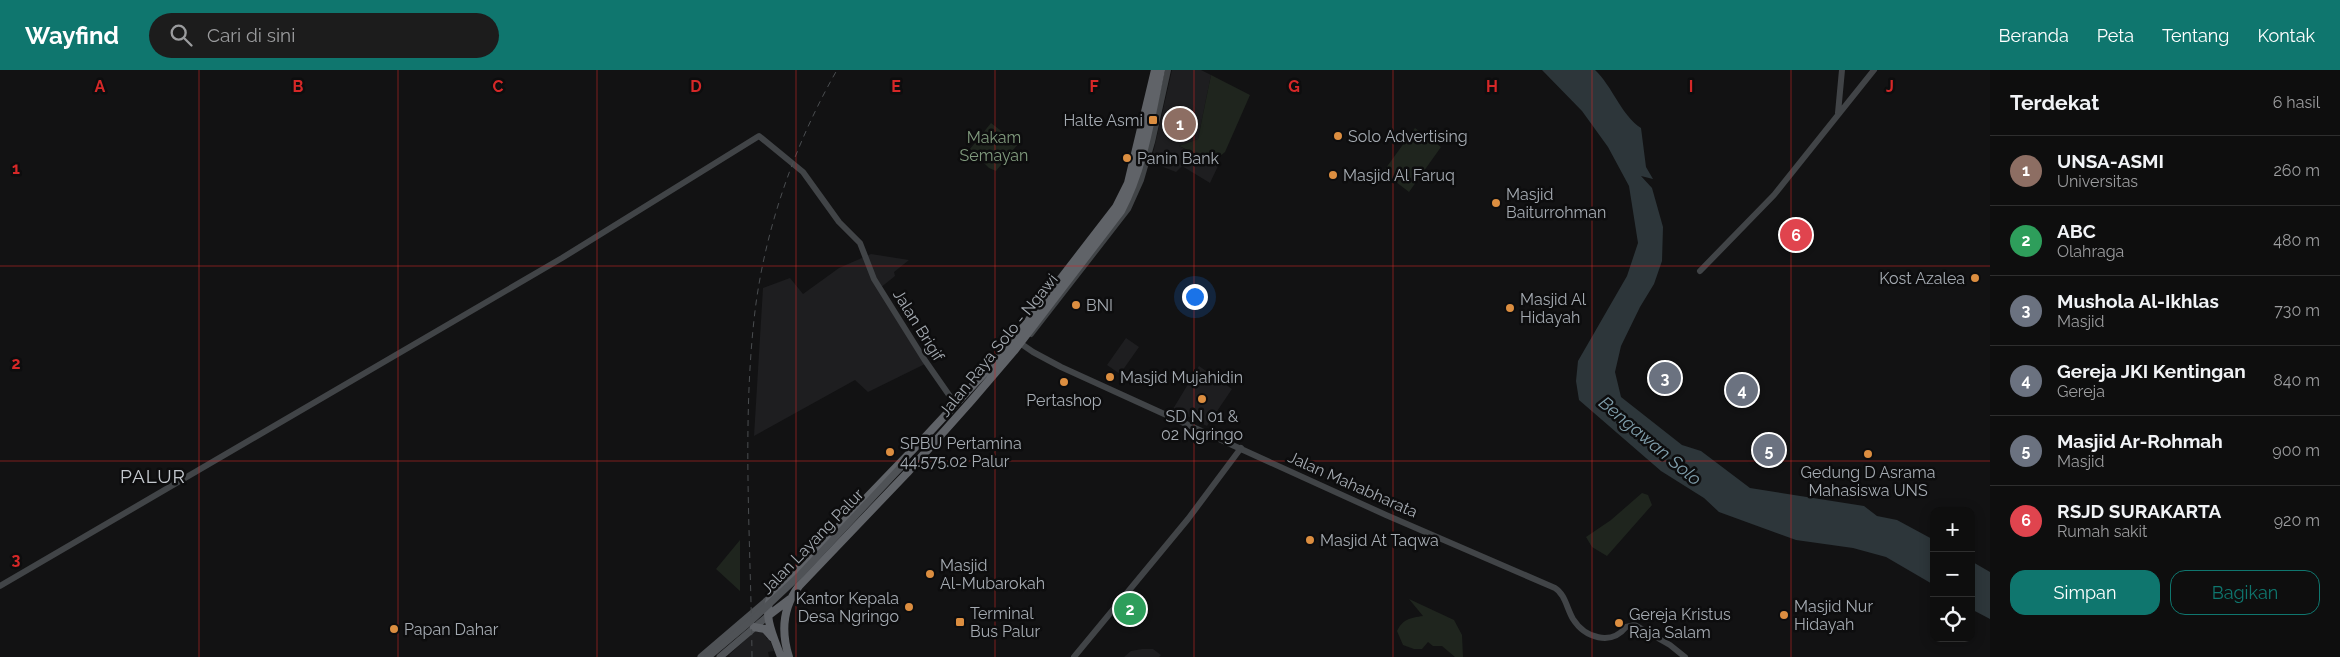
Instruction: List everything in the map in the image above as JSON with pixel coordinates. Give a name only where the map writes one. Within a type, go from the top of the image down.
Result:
[{"type":"highway","name":"Jalan Raya Solo - Ngawi","points":[[771,597],[1004,352],[1094,238],[1121,199],[1134,160],[1155,70]]},
{"type":"highway","name":"Jalan Raya Solo - Ngawi","points":[[789,657],[785,642],[784,626],[790,599],[799,586],[935,442],[1021,344],[1111,230],[1142,165],[1154,118],[1161,70]]},
{"type":"highway","points":[[791,577],[793,584],[799,586]]},
{"type":"highway","points":[[769,615],[790,599],[788,591],[781,587]]},
{"type":"highway","points":[[771,597],[768,607],[775,643]]},
{"type":"highway","points":[[754,628],[767,630],[781,657]]},
{"type":"main road","name":"Jalan Layang Palur","points":[[715,657],[787,594],[902,470],[927,435]]},
{"type":"main road","name":"Jalan Layang Palur","points":[[708,657],[773,602],[902,470],[935,442]]},
{"type":"main road","points":[[701,657],[771,597]]},
{"type":"main road","points":[[723,655],[769,615]]},
{"type":"main road","points":[[718,644],[723,644],[723,655]]},
{"type":"street","points":[[1154,118],[1168,70]]},
{"type":"street","points":[[1838,114],[1842,70]]},
{"type":"street","points":[[1700,271],[1774,195],[1874,70]]},
{"type":"street","name":"Jalan Brigif","points":[[0,586],[562,258],[760,136],[803,172],[838,222],[856,239],[864,252],[874,279],[956,404]]},
{"type":"street","name":"Jalan Mahabharata","points":[[1021,344],[1075,373],[1454,545],[1551,586],[1562,595],[1567,608],[1579,627],[1598,638],[1612,638],[1632,624],[1672,646],[1685,657]]},
{"type":"street","points":[[1074,657],[1188,519],[1241,448]]},
{"type":"shaded area","points":[[1172,70],[1201,70],[1211,75],[1198,139],[1179,146],[1218,166],[1210,183],[1182,166],[1176,172],[1151,162]]},
{"type":"shaded area","points":[[1794,220],[1812,233],[1799,252],[1779,238]]},
{"type":"shaded area","points":[[871,254],[909,260],[894,272],[895,276],[880,288],[927,363],[868,392],[855,380],[754,436],[763,288],[790,278],[803,294],[839,268]]},
{"type":"shaded area","points":[[1126,338],[1139,347],[1120,374],[1107,365]]},
{"type":"shaded area","name":"SD N 01 & 02 Ngringo","points":[[1199,366],[1232,389],[1207,426],[1173,409]]},
{"type":"shaded area","points":[[755,631],[764,633],[767,639],[769,638],[774,651],[768,652],[769,657],[730,657],[729,655]]},
{"type":"shaded area","points":[[1153,649],[1161,655],[1159,657],[1124,657],[1131,651]]},
{"type":"green space","points":[[1211,75],[1250,95],[1225,152],[1213,162],[1179,146],[1198,139]]},
{"type":"green space","name":"Makam Semayan","points":[[991,123],[1018,144],[996,171],[989,168],[970,149]]},
{"type":"green space","points":[[1415,128],[1441,147],[1409,192],[1383,172]]},
{"type":"green space","points":[[1642,493],[1648,495],[1652,505],[1607,556],[1592,547],[1586,537],[1611,520]]},
{"type":"green space","points":[[740,540],[740,591],[716,569]]},
{"type":"green space","points":[[1126,599],[1140,611],[1134,619],[1119,607]]},
{"type":"green space","points":[[1409,599],[1454,620],[1462,635],[1463,657],[1455,657],[1442,646],[1433,646],[1428,642],[1422,649],[1414,649],[1403,645],[1397,631],[1399,627],[1407,620],[1423,616]]},
{"type":"water","name":"Bengawan Solo","points":[[1542,70],[1595,70],[1607,84],[1628,116],[1641,128],[1646,167],[1653,179],[1641,176],[1652,188],[1663,227],[1662,261],[1654,284],[1640,307],[1621,346],[1615,372],[1621,397],[1682,445],[1701,451],[1750,488],[1864,506],[1877,516],[1897,520],[1930,538],[1930,583],[1886,557],[1853,548],[1796,540],[1719,512],[1704,498],[1661,471],[1579,400],[1576,381],[1578,361],[1627,276],[1638,243],[1629,186],[1608,147],[1582,111]]},
{"type":"water","points":[[1975,563],[1990,572],[1990,619],[1975,611]]},
{"type":"railway","points":[[752,657],[748,403],[750,362],[758,288],[773,223],[794,159],[821,99],[837,70]]},
{"type":"place","name":"Halte Asmi","points":[[1153,120]]},
{"type":"place","name":"UNSA-ASMI","points":[[1180,124]]},
{"type":"place","name":"Solo Advertising","points":[[1338,136]]},
{"type":"place","name":"Panin Bank","points":[[1127,158]]},
{"type":"place","name":"Masjid Al Faruq","points":[[1333,175]]},
{"type":"place","name":"Masjid Baiturrohman","points":[[1496,203]]},
{"type":"place","name":"RSJD SURAKARTA","points":[[1796,235]]},
{"type":"place","name":"Kost Azalea","points":[[1975,278]]},
{"type":"place","name":"BNI","points":[[1076,305]]},
{"type":"place","name":"Masjid Al Hidayah","points":[[1510,308]]},
{"type":"place","name":"Masjid Mujahidin","points":[[1110,377]]},
{"type":"place","name":"Mushola Al-Ikhlas","points":[[1665,378]]},
{"type":"place","name":"Pertashop","points":[[1064,382]]},
{"type":"place","name":"Gereja JKI Kentingan","points":[[1742,390]]},
{"type":"place","name":"SD N 01 & 02 Ngringo","points":[[1202,399]]},
{"type":"place","name":"Masjid Ar-Rohmah","points":[[1769,450]]},
{"type":"place","name":"SPBU Pertamina 44.575.02 Palur","points":[[890,452]]},
{"type":"place","name":"Gedung D Asrama Mahasiswa UNS","points":[[1868,454]]},
{"type":"place","name":"Masjid At Taqwa","points":[[1310,540]]},
{"type":"place","name":"Masjid Al-Mubarokah","points":[[930,574]]},
{"type":"place","name":"Kantor Kepala Desa Ngringo","points":[[909,607]]},
{"type":"place","name":"ABC","points":[[1130,609]]},
{"type":"place","name":"Masjid Nur Hidayah","points":[[1784,615]]},
{"type":"place","name":"Terminal Bus Palur","points":[[960,622]]},
{"type":"place","name":"Gereja Kristus Raja Salam","points":[[1619,623]]},
{"type":"place","name":"Papan Dahar","points":[[394,629]]},
{"type":"district","name":"PALUR","points":[[153,476]]}]
